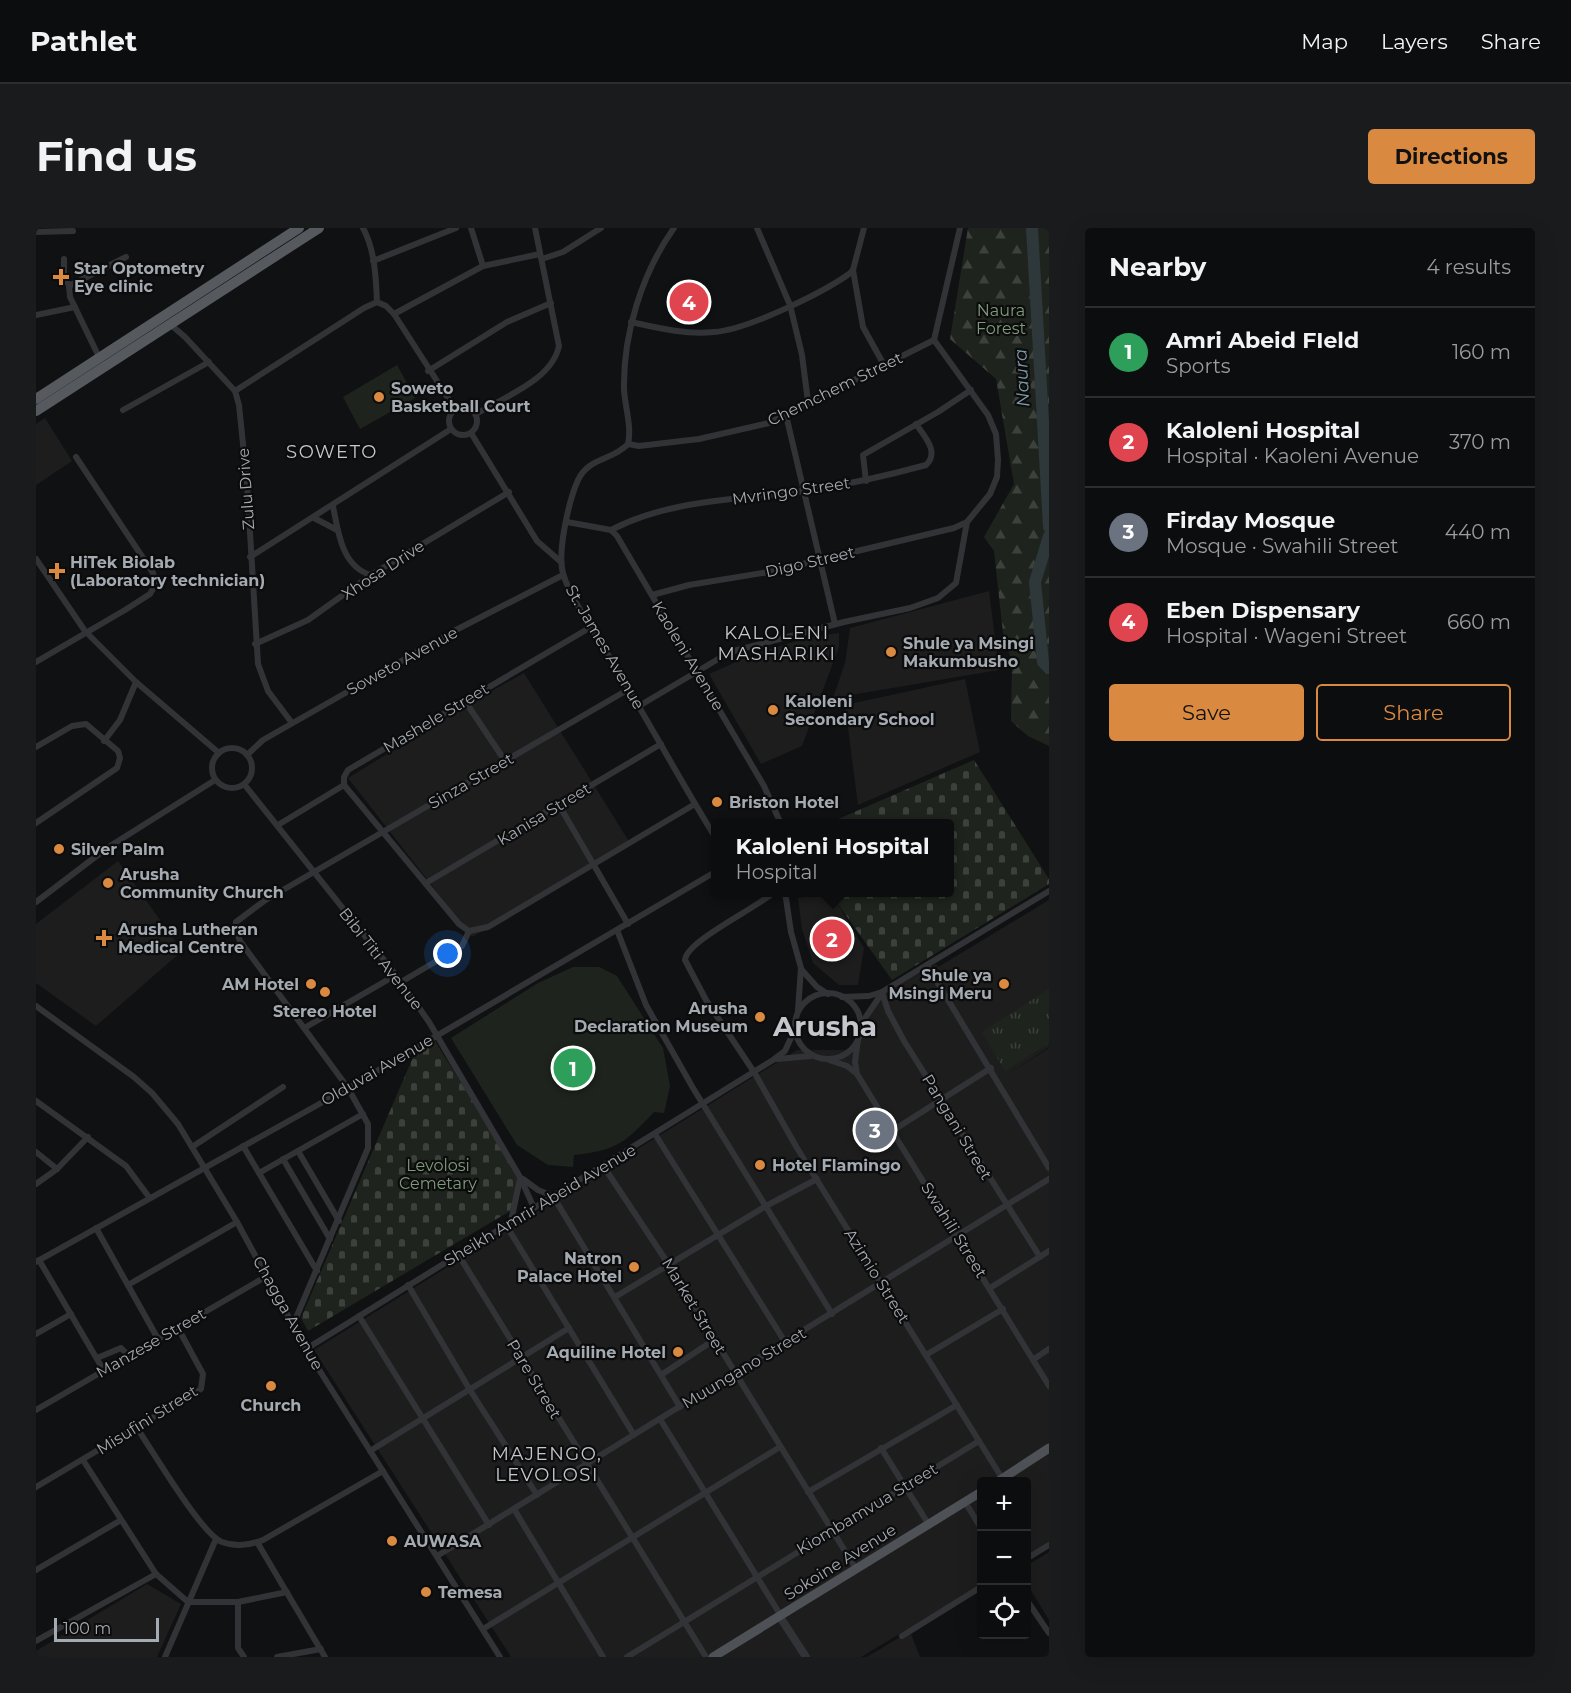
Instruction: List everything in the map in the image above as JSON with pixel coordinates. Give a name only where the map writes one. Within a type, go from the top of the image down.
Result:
[{"type":"highway","points":[[36,399],[299,228]]},
{"type":"highway","points":[[36,411],[319,228]]},
{"type":"main road","points":[[1005,1477],[1049,1448]]},
{"type":"main road","name":"Sokoine Avenue","points":[[713,1657],[977,1494]]},
{"type":"street","points":[[363,228],[373,261],[377,302]]},
{"type":"street","points":[[373,261],[456,228]]},
{"type":"street","points":[[471,228],[483,266]]},
{"type":"street","points":[[476,414],[548,369],[557,357],[560,346],[535,228]]},
{"type":"street","points":[[394,314],[483,266],[563,252],[600,228]]},
{"type":"street","points":[[628,444],[624,389],[632,322],[644,286],[674,228]]},
{"type":"street","points":[[757,228],[790,305],[802,355],[808,402]]},
{"type":"street","points":[[864,228],[851,272],[863,327],[884,365]]},
{"type":"street","points":[[639,706],[730,652],[835,624],[910,608],[938,598],[956,583],[967,522],[990,494],[997,477],[998,460],[996,434],[988,415],[933,339],[960,228]]},
{"type":"street","points":[[36,232],[73,231]]},
{"type":"street","points":[[69,286],[126,257]]},
{"type":"street","points":[[64,259],[64,273],[75,307],[99,357]]},
{"type":"street","points":[[632,322],[690,332],[714,332],[734,328],[790,305],[851,272]]},
{"type":"street","points":[[171,325],[235,391],[364,308],[377,302],[386,306],[394,314],[455,410]]},
{"type":"street","points":[[429,371],[507,322],[551,303]]},
{"type":"street","points":[[36,315],[75,307]]},
{"type":"street","name":"Chemchem Street","points":[[628,444],[639,446],[699,439],[769,423],[933,339]]},
{"type":"street","points":[[123,410],[209,362]]},
{"type":"street","points":[[866,481],[863,455],[970,390]]},
{"type":"street","name":"Zulu Drive","points":[[235,391],[241,421],[247,483],[255,644],[261,676],[280,709],[292,723]]},
{"type":"street","points":[[467,407],[476,414],[477,426],[471,433],[462,436],[451,429],[449,419],[455,410],[467,407]]},
{"type":"street","points":[[786,415],[835,624]]},
{"type":"street","name":"Mvringo Street","points":[[611,530],[630,520],[667,509],[866,481],[926,465],[930,461],[930,444],[916,424]]},
{"type":"street","points":[[250,557],[315,518],[451,429]]},
{"type":"street","points":[[471,433],[537,541],[561,562]]},
{"type":"street","name":"St. James Avenue","points":[[628,444],[618,452],[594,461],[584,470],[578,480],[567,522],[561,562],[563,575],[591,627],[711,830]]},
{"type":"street","points":[[36,662],[150,594],[156,584],[153,573],[76,457]]},
{"type":"street","name":"Xhosa Drive","points":[[255,644],[308,620],[371,575],[509,492]]},
{"type":"street","points":[[333,506],[338,530],[352,566],[359,572],[371,575]]},
{"type":"street","points":[[315,518],[338,530]]},
{"type":"street","points":[[567,522],[611,530]]},
{"type":"street","name":"Digo Street","points":[[652,595],[820,560],[954,528],[967,522]]},
{"type":"street","name":"Kaoleni Avenue","points":[[611,530],[617,536],[697,670],[764,786],[779,819]]},
{"type":"street","points":[[36,559],[85,631],[136,682],[219,753]]},
{"type":"street","name":"Soweto Avenue","points":[[247,755],[263,740],[292,723],[454,631],[563,575]]},
{"type":"street","name":"Mashele Street","points":[[344,785],[344,777],[348,770],[591,627]]},
{"type":"street","points":[[104,741],[120,720],[136,682]]},
{"type":"street","name":"Sinza Street","points":[[306,1027],[252,958],[235,927],[238,918],[629,689]]},
{"type":"street","points":[[465,700],[505,761]]},
{"type":"street","points":[[36,747],[79,724],[86,724],[118,751],[120,758],[117,768],[36,824]]},
{"type":"street","name":"Kanisa Street","points":[[426,883],[662,744]]},
{"type":"street","points":[[234,748],[247,755],[252,770],[244,784],[238,787],[226,787],[215,780],[212,769],[219,753],[234,748]]},
{"type":"street","points":[[36,902],[107,848],[215,780]]},
{"type":"street","name":"Bibi Titi Avenue","points":[[244,784],[396,975],[437,1034],[520,1177],[534,1208]]},
{"type":"street","points":[[278,825],[344,785],[459,924],[469,931],[488,927],[695,804]]},
{"type":"street","points":[[559,805],[628,924]]},
{"type":"street","name":"Olduvai Avenue","points":[[37,1261],[348,1088],[711,874]]},
{"type":"street","points":[[801,968],[817,987],[828,994],[862,997],[882,992],[1049,891]]},
{"type":"street","name":"Azimio Street","points":[[769,897],[755,908],[701,940],[685,957],[701,992],[754,1072],[880,1283],[979,1441],[998,1477]]},
{"type":"street","points":[[773,1060],[785,1050],[795,1029],[798,1011],[801,968],[791,932],[785,897]]},
{"type":"street","points":[[617,930],[646,1005],[703,1104],[832,1314]]},
{"type":"street","points":[[401,982],[462,946],[469,931]]},
{"type":"street","points":[[927,965],[1049,1168]]},
{"type":"street","points":[[292,1325],[369,1148],[370,1130],[348,1088],[306,1027],[396,975]]},
{"type":"street","points":[[823,1059],[844,1055],[858,1040],[866,1013],[882,992]]},
{"type":"street","name":"Pangani Street","points":[[882,992],[899,1033],[1040,1257]]},
{"type":"street","points":[[798,1011],[808,1000],[828,994]]},
{"type":"street","points":[[842,997],[855,1008],[861,1025]]},
{"type":"street","name":"Chagga Avenue","points":[[36,1006],[143,1085],[178,1124],[237,1222],[306,1349],[500,1657]]},
{"type":"street","points":[[795,1029],[801,1046],[815,1056],[847,1066],[858,1074]]},
{"type":"street","name":"Swahili Street","points":[[858,1040],[855,1062],[858,1074],[1049,1386]]},
{"type":"street","points":[[773,1060],[815,1056]]},
{"type":"street","name":"Sheikh Amrir Abeid Avenue","points":[[306,1349],[508,1223],[604,1167],[773,1060]]},
{"type":"street","points":[[892,1131],[990,1068]]},
{"type":"street","points":[[192,1147],[283,1087]]},
{"type":"street","points":[[36,1101],[132,1171],[149,1197]]},
{"type":"street","points":[[259,1173],[363,1114]]},
{"type":"street","points":[[655,1134],[785,1342]]},
{"type":"street","points":[[36,1185],[57,1169],[88,1137]]},
{"type":"street","points":[[243,1146],[317,1271]]},
{"type":"street","points":[[298,1151],[339,1221]]},
{"type":"street","points":[[36,1152],[57,1169]]},
{"type":"street","points":[[283,1159],[330,1239]]},
{"type":"street","name":"Market Street","points":[[604,1167],[669,1265],[856,1569]]},
{"type":"street","points":[[520,1177],[538,1190],[553,1196],[680,1407]]},
{"type":"street","points":[[520,1177],[518,1197],[508,1223],[634,1435]]},
{"type":"street","points":[[615,1297],[766,1206],[817,1179]]},
{"type":"street","name":"Muungano Street","points":[[437,1556],[1049,1179]]},
{"type":"street","points":[[128,1285],[237,1222]]},
{"type":"street","points":[[96,1228],[158,1339]]},
{"type":"street","points":[[990,1288],[1049,1251]]},
{"type":"street","name":"Pare Street","points":[[458,1254],[706,1657]]},
{"type":"street","points":[[37,1261],[104,1371]]},
{"type":"street","name":"Manzese Street","points":[[36,1410],[267,1276]]},
{"type":"street","points":[[408,1285],[470,1390],[537,1495]]},
{"type":"street","points":[[926,1355],[1003,1309]]},
{"type":"street","points":[[36,1334],[71,1314]]},
{"type":"street","points":[[359,1316],[489,1525]]},
{"type":"street","name":"Misufini Street","points":[[36,1487],[196,1393],[203,1384],[203,1374],[178,1328]]},
{"type":"street","points":[[370,1451],[569,1328]]},
{"type":"street","points":[[661,1375],[714,1340]]},
{"type":"street","points":[[97,1358],[121,1348],[129,1356]]},
{"type":"street","points":[[1034,1359],[1049,1349]]},
{"type":"street","points":[[808,1492],[957,1405]]},
{"type":"street","points":[[660,1419],[755,1578],[806,1657]]},
{"type":"street","points":[[137,1428],[199,1520],[216,1539],[233,1544],[257,1542],[383,1472]]},
{"type":"street","name":"Kiombamvua Street","points":[[627,1657],[979,1441]]},
{"type":"street","points":[[483,1629],[780,1447]]},
{"type":"street","points":[[881,1449],[929,1525]]},
{"type":"street","points":[[83,1460],[156,1574],[188,1602],[238,1602],[287,1592]]},
{"type":"street","points":[[965,1502],[977,1522]]},
{"type":"street","points":[[514,1509],[603,1657]]},
{"type":"street","points":[[36,1570],[121,1520]]},
{"type":"street","points":[[165,1657],[216,1539]]},
{"type":"street","points":[[257,1542],[325,1657]]},
{"type":"street","points":[[1031,1556],[1049,1545]]},
{"type":"street","points":[[36,1641],[156,1574]]},
{"type":"street","points":[[902,1636],[977,1589]]},
{"type":"street","points":[[238,1602],[238,1648],[244,1657]]},
{"type":"street","points":[[1031,1606],[1049,1633]]},
{"type":"street","points":[[277,1657],[321,1649]]},
{"type":"shaded area","points":[[45,418],[72,461],[36,485],[36,424]]},
{"type":"shaded area","points":[[989,591],[999,670],[833,698],[845,663],[850,628]]},
{"type":"shaded area","name":"Kaloleni Secondary School","points":[[839,633],[839,647],[802,746],[761,764],[709,674],[754,654],[810,637]]},
{"type":"shaded area","points":[[524,673],[630,843],[472,937],[348,778],[470,703]]},
{"type":"shaded area","points":[[965,679],[980,752],[858,805],[845,705]]},
{"type":"shaded area","name":"Arusha Lutheran Medical Centre","points":[[118,861],[182,951],[96,1026],[36,983],[36,924]]},
{"type":"shaded area","points":[[833,897],[864,948],[858,985],[839,985],[813,963],[802,929],[798,898]]},
{"type":"shaded area","points":[[1049,900],[1049,1047],[1004,1077],[1049,1048],[1049,1545],[1031,1556],[1031,1477],[977,1477],[977,1587],[861,1657],[511,1657],[314,1350],[797,1050],[848,1050],[884,993],[936,964],[938,967]]},
{"type":"shaded area","points":[[1049,1552],[1049,1620],[1031,1591],[1031,1563]]},
{"type":"shaded area","points":[[147,1584],[181,1604],[157,1657],[36,1657],[36,1651]]},
{"type":"shaded area","points":[[910,1631],[920,1657],[867,1657]]},
{"type":"green space","name":"Naura Forest","points":[[968,228],[1049,228],[1049,746],[1028,736],[1011,721],[1012,662],[1003,633],[994,551],[984,537],[1014,484],[996,379],[950,339]]},
{"type":"green space","name":"Soweto Basketball Court","points":[[397,365],[415,398],[360,429],[343,397]]},
{"type":"green space","points":[[974,760],[1049,879],[1049,884],[892,980],[833,897],[954,897],[954,819],[838,819]]},
{"type":"green space","points":[[573,967],[599,967],[617,976],[663,1048],[670,1086],[664,1113],[654,1112],[636,1131],[610,1148],[574,1155],[573,1167],[548,1165],[517,1145],[451,1038],[538,983]]},
{"type":"green space","points":[[1049,989],[1049,1043],[1005,1071],[982,1032]]},
{"type":"green space","name":"Levolosi Cemetary","points":[[431,1035],[520,1176],[510,1211],[308,1331],[301,1318],[420,1041]]},
{"type":"waterway","name":"Naura","points":[[1032,228],[1049,527]]},
{"type":"waterway","name":"Naura","points":[[1049,536],[1035,582],[1043,662],[1049,668]]},
{"type":"place","name":"Star Optometry Eye clinic","points":[[61,277]]},
{"type":"place","name":"Eben Dispensary","points":[[689,302]]},
{"type":"place","name":"Soweto Basketball Court","points":[[379,397]]},
{"type":"place","name":"HiTek Biolab (Laboratory technician)","points":[[57,571]]},
{"type":"place","name":"Shule ya Msingi Makumbusho","points":[[891,652]]},
{"type":"place","name":"Kaloleni Secondary School","points":[[773,710]]},
{"type":"place","name":"Briston Hotel","points":[[717,802]]},
{"type":"place","name":"Silver Palm","points":[[59,849]]},
{"type":"place","name":"Arusha Community Church","points":[[108,883]]},
{"type":"place","name":"Arusha Lutheran Medical Centre","points":[[104,938]]},
{"type":"place","name":"Kaloleni Hospital","points":[[832,939]]},
{"type":"place","name":"AM Hotel","points":[[311,984]]},
{"type":"place","name":"Shule ya Msingi Meru","points":[[1004,984]]},
{"type":"place","name":"Stereo Hotel","points":[[325,992]]},
{"type":"place","name":"Arusha Declaration Museum","points":[[760,1017]]},
{"type":"place","name":"Amri Abeid FIeld","points":[[573,1068]]},
{"type":"place","name":"Firday Mosque","points":[[875,1130]]},
{"type":"place","name":"Hotel Flamingo","points":[[760,1165]]},
{"type":"place","name":"Natron Palace Hotel","points":[[634,1267]]},
{"type":"place","name":"Aquiline Hotel","points":[[678,1352]]},
{"type":"place","name":"Church","points":[[271,1386]]},
{"type":"place","name":"AUWASA","points":[[392,1541]]},
{"type":"place","name":"Temesa","points":[[426,1592]]},
{"type":"district","name":"SOWETO","points":[[332,452]]},
{"type":"district","name":"KALOLENI MASHARIKI","points":[[777,643]]},
{"type":"district","name":"Arusha","points":[[825,1026]]},
{"type":"district","name":"MAJENGO, LEVOLOSI","points":[[547,1464]]}]
